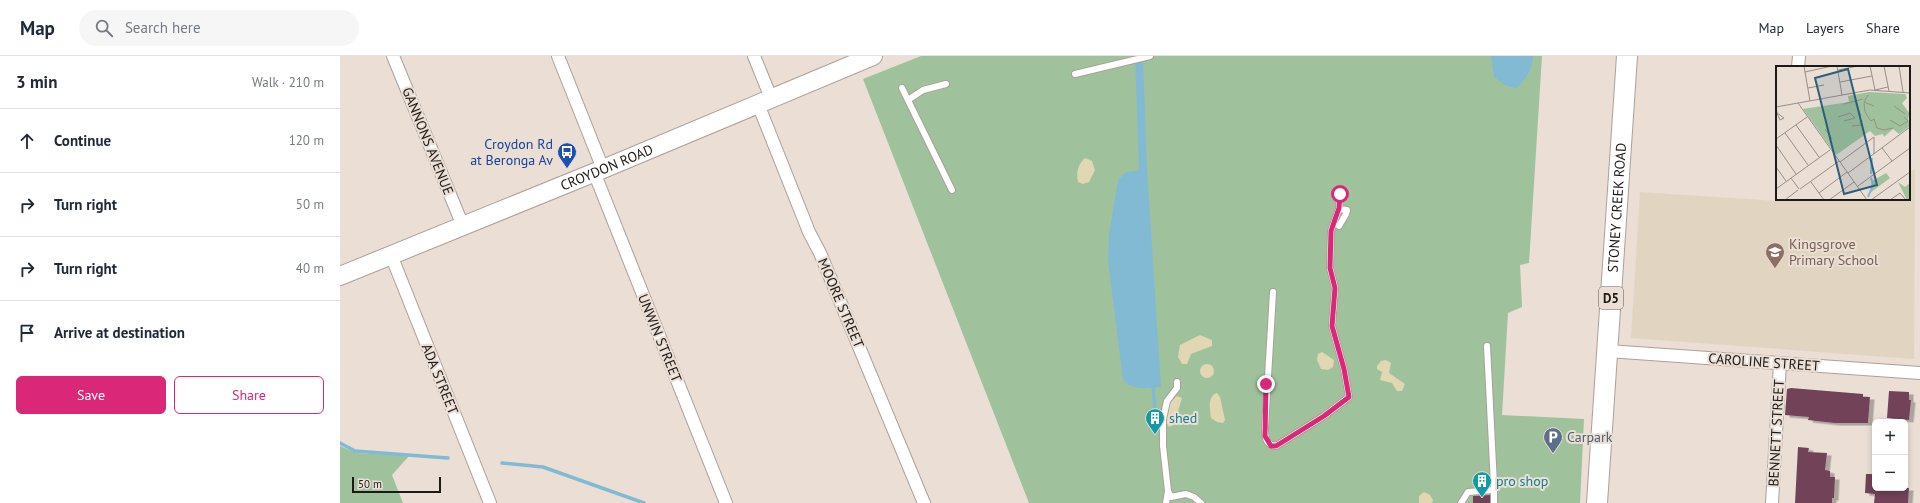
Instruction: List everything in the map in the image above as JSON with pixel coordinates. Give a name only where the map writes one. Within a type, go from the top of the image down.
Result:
[{"type":"main road","name":"CROYDON ROAD","points":[[340,276],[599,171],[873,56]]},
{"type":"main road","name":"STONEY CREEK ROAD","points":[[1598,503],[1627,56]]},
{"type":"street","name":"GANNONS AVENUE","points":[[393,56],[463,226]]},
{"type":"street","name":"UNWIN STREET","points":[[558,56],[599,171],[726,503]]},
{"type":"street","name":"MOORE STREET","points":[[754,56],[765,101],[809,232],[820,253],[924,503]]},
{"type":"street","points":[[1798,66],[1799,56]]},
{"type":"street","name":"ADA STREET","points":[[391,255],[490,503]]},
{"type":"street","name":"CAROLINE STREET","points":[[1608,351],[1920,373]]},
{"type":"street","name":"BENNETT STREET","points":[[1772,503],[1780,363]]},
{"type":"lane","points":[[1076,74],[1149,57]]},
{"type":"lane","points":[[908,100],[924,90],[946,84]]},
{"type":"lane","points":[[902,88],[952,190]]},
{"type":"lane","points":[[1273,292],[1266,384],[1265,428],[1267,442],[1271,446],[1276,446],[1324,416],[1349,397],[1344,369],[1332,326],[1335,288],[1330,268],[1331,231],[1339,208],[1340,194]]},
{"type":"lane","points":[[1339,208],[1347,210],[1339,226]]},
{"type":"lane","points":[[1487,346],[1494,503]]},
{"type":"lane","points":[[1166,503],[1168,492],[1163,446],[1163,419],[1167,401],[1177,388],[1177,382]]},
{"type":"lane","points":[[1461,503],[1468,492],[1493,490]]},
{"type":"lane","points":[[1168,492],[1171,497],[1186,494],[1200,500],[1201,503]]},
{"type":"shaded area","name":"Kingsgrove Primary School","points":[[1910,170],[1915,170],[1914,359],[1631,338],[1640,192],[1777,201],[1910,200]]},
{"type":"green space","points":[[921,56],[1542,56],[1529,263],[1520,265],[1522,307],[1508,313],[1502,415],[1584,419],[1580,503],[1029,503],[863,79]]},
{"type":"green space","points":[[340,446],[356,453],[409,456],[392,475],[403,503],[340,503]]},
{"type":"sand","points":[[1085,158],[1092,161],[1095,170],[1089,182],[1083,184],[1078,182],[1077,172],[1079,166]]},
{"type":"sand","points":[[1200,335],[1212,340],[1212,346],[1191,354],[1187,364],[1182,364],[1178,357],[1180,345]]},
{"type":"sand","points":[[1322,352],[1334,360],[1333,367],[1328,370],[1321,369],[1317,360],[1318,354]]},
{"type":"sand","points":[[1386,360],[1391,363],[1389,373],[1405,384],[1402,391],[1397,391],[1392,383],[1380,380],[1382,372],[1377,369],[1377,366],[1381,361]]},
{"type":"sand","points":[[1207,364],[1212,366],[1214,371],[1212,376],[1207,378],[1202,376],[1200,371],[1202,366]]},
{"type":"sand","points":[[1217,393],[1220,397],[1225,420],[1223,423],[1217,422],[1211,418],[1210,400]]},
{"type":"sand","points":[[1177,396],[1182,398],[1174,425],[1169,427],[1166,422],[1167,411],[1171,401]]},
{"type":"sand","points":[[1424,492],[1430,495],[1433,500],[1432,503],[1419,503],[1419,496]]},
{"type":"water","points":[[1135,56],[1143,56],[1147,169],[1161,387],[1145,388],[1131,386],[1123,380],[1108,261],[1109,235],[1118,180],[1126,172],[1139,170]]},
{"type":"water","points":[[1491,56],[1533,56],[1528,74],[1517,88],[1506,86],[1494,77]]},
{"type":"building","points":[[1791,388],[1863,394],[1863,397],[1870,397],[1868,423],[1835,423],[1808,420],[1809,417],[1785,415],[1787,389]]},
{"type":"building","points":[[1889,391],[1909,392],[1909,400],[1911,400],[1909,420],[1887,418]]},
{"type":"building","points":[[1798,447],[1809,448],[1808,452],[1827,453],[1825,470],[1830,471],[1830,477],[1835,477],[1834,498],[1832,498],[1832,503],[1795,503]]},
{"type":"building","points":[[1866,474],[1872,474],[1872,491],[1908,491],[1909,488],[1908,503],[1874,503],[1875,494],[1865,493]]},
{"type":"building","name":"pro shop","points":[[1490,495],[1490,503],[1473,503],[1473,496]]},
{"type":"waterway","points":[[1153,385],[1156,424]]},
{"type":"waterway","points":[[340,443],[355,451],[448,458]]},
{"type":"waterway","points":[[502,463],[543,467],[644,503]]},
{"type":"place","name":"Croydon Rd at Beronga Av","points":[[567,169]]},
{"type":"place","name":"Kingsgrove Primary School","points":[[1775,269]]},
{"type":"place","name":"shed","points":[[1155,435]]},
{"type":"place","name":"Carpark","points":[[1553,454]]},
{"type":"place","name":"pro shop","points":[[1482,498]]},
{"type":"route","points":[[1266,384],[1265,436],[1267,442],[1271,446],[1276,446],[1324,416],[1345,401],[1350,395],[1332,326],[1335,288],[1330,268],[1331,231],[1339,208],[1340,194]]}]
